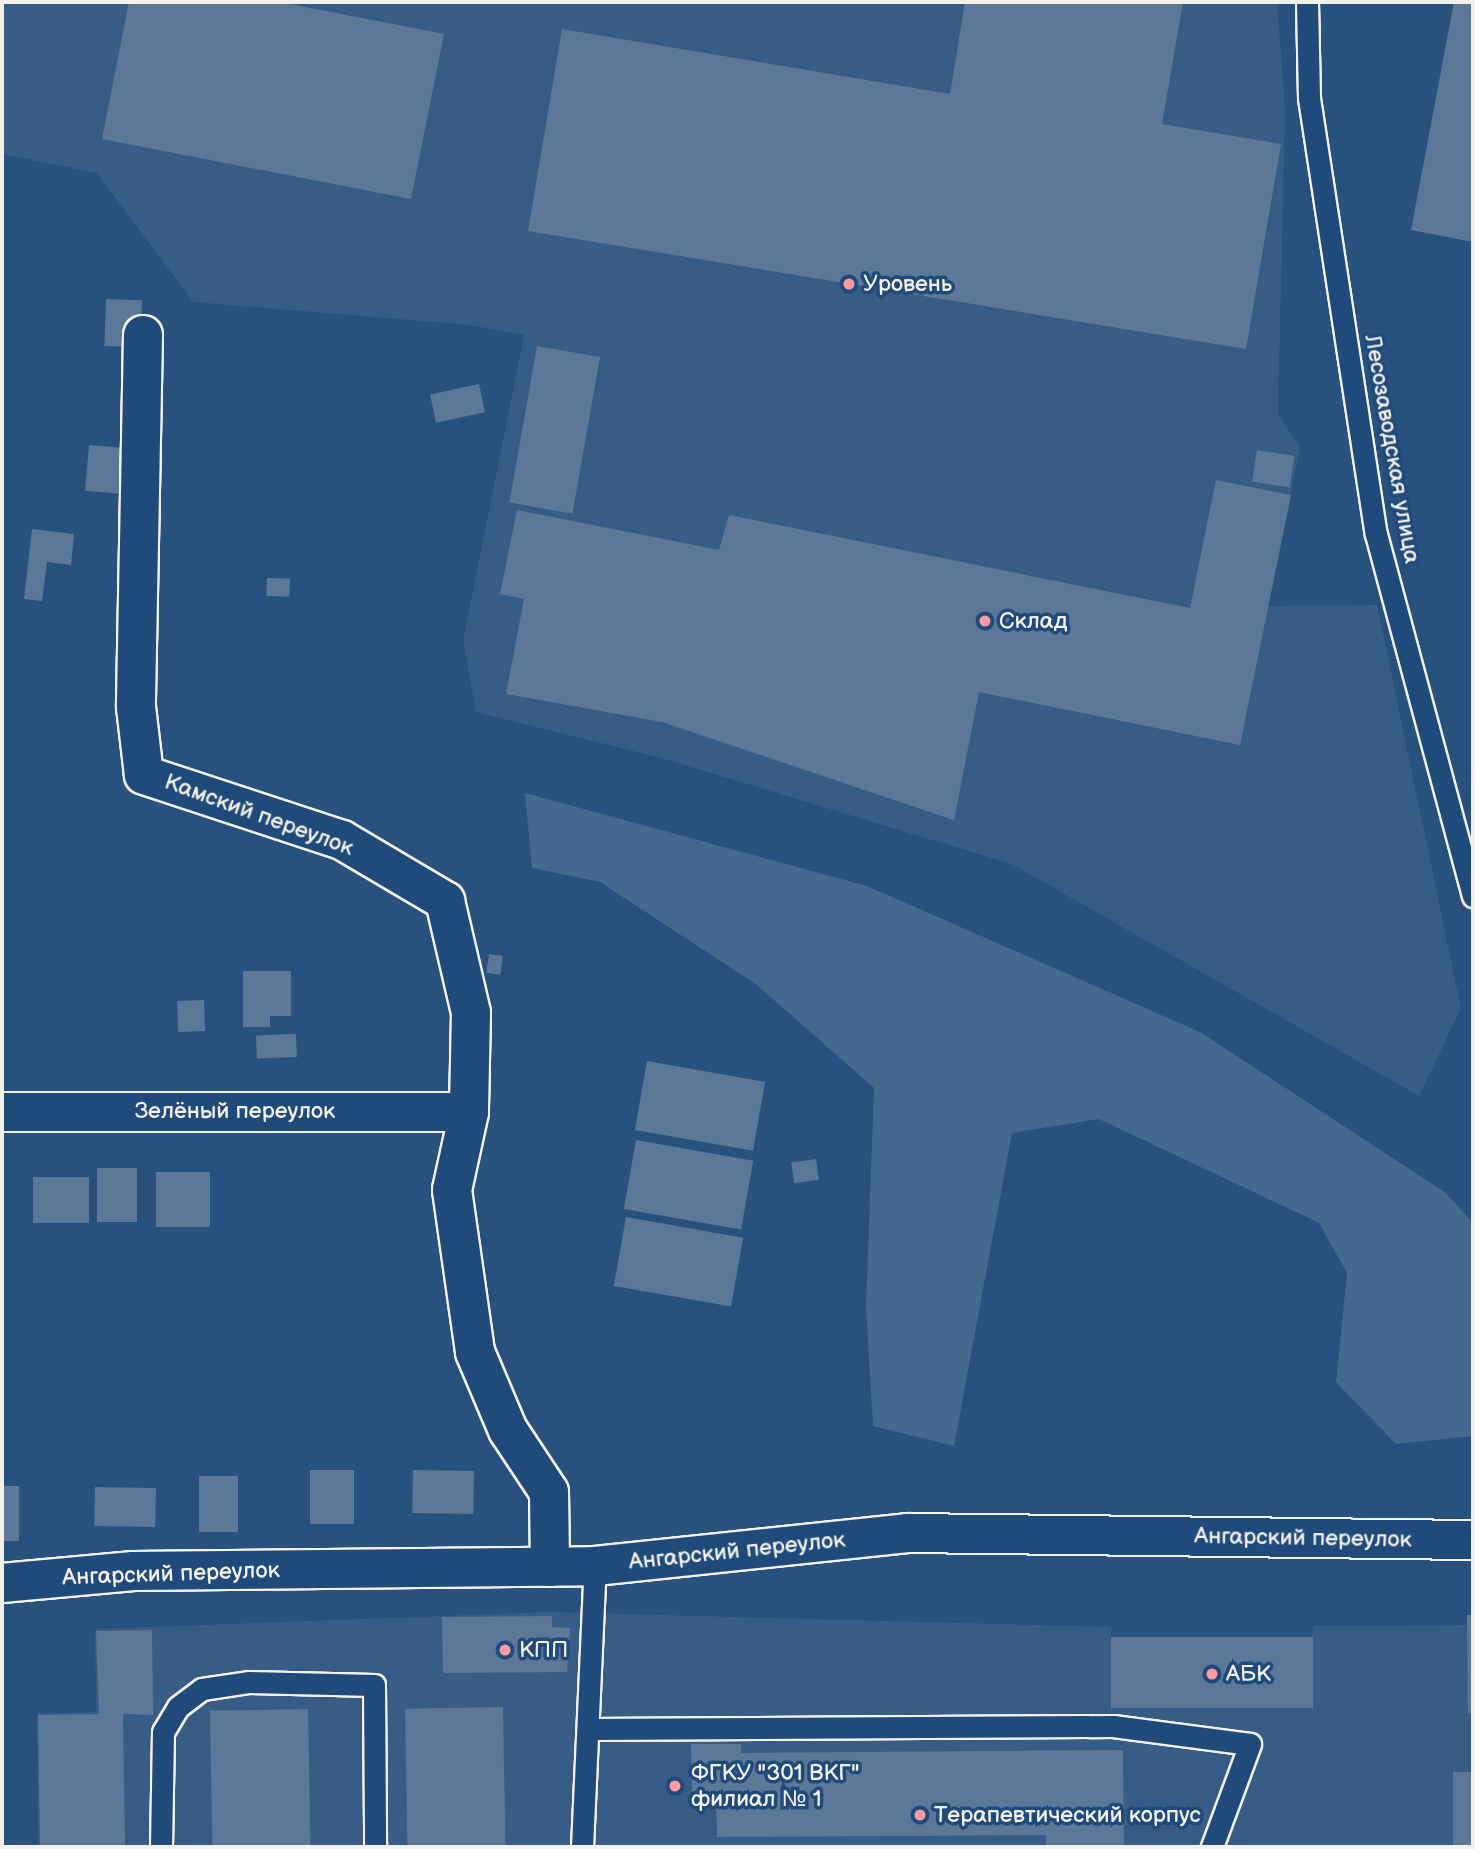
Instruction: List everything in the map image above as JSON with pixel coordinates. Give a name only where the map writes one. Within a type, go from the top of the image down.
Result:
[{"type":"street","name":"Камский переулок","points":[[143,335],[136,708],[144,775],[342,840],[445,901],[471,1013],[469,1112],[452,1190],[475,1352],[508,1430],[549,1492],[550,1567]]},
{"type":"street","name":"Зелёный переулок","points":[[2,1112],[469,1112]]},
{"type":"street","name":"Ангарский переулок","points":[[2,1583],[133,1571],[595,1566],[907,1533],[1473,1541]]},
{"type":"lane","name":"Лесозаводская улица","points":[[1307,2],[1309,98],[1376,534],[1473,896]]},
{"type":"lane","points":[[582,1847],[595,1566]]},
{"type":"lane","points":[[161,1847],[163,1732],[178,1707],[202,1689],[249,1682],[374,1685],[376,1847]]},
{"type":"lane","points":[[589,1729],[1113,1726],[1250,1744],[1212,1847]]},
{"type":"shaded area","points":[[2,2],[1277,2],[1285,108],[1278,414],[1300,447],[1268,606],[1377,605],[1461,1008],[1419,1096],[1012,864],[658,757],[476,712],[463,640],[524,335],[470,325],[193,302],[97,173],[2,154]]},
{"type":"shaded area","points":[[525,793],[867,886],[1200,1032],[1446,1193],[1473,1223],[1473,1436],[1396,1444],[1336,1382],[1347,1273],[1319,1223],[1099,1119],[1012,1133],[954,1446],[873,1426],[866,1307],[874,1088],[757,985],[600,882],[532,868]]},
{"type":"shaded area","name":"ФГКУ \"301 ВКГ\" филиал № 1","points":[[548,1612],[1111,1627],[1111,1639],[1312,1637],[1313,1626],[1467,1625],[1467,1615],[1473,1615],[1473,1847],[38,1847],[37,1713],[96,1712],[95,1629]]},
{"type":"building","points":[[129,2],[280,2],[444,34],[411,199],[102,139]]},
{"type":"building","points":[[965,2],[1183,2],[1162,124],[1281,144],[1246,349],[528,231],[562,29],[950,94]]},
{"type":"building","points":[[1454,2],[1473,2],[1473,242],[1411,230]]},
{"type":"building","points":[[106,299],[142,300],[140,347],[104,346]]},
{"type":"building","points":[[537,346],[600,357],[572,514],[509,503]]},
{"type":"building","points":[[479,384],[485,412],[436,423],[430,394]]},
{"type":"building","points":[[89,445],[144,450],[140,496],[85,491]]},
{"type":"building","points":[[1257,450],[1295,456],[1290,488],[1252,482]]},
{"type":"building","points":[[1216,480],[1291,495],[1240,745],[979,692],[954,820],[662,722],[506,694],[524,599],[500,594],[517,510],[719,550],[729,515],[1190,608]]},
{"type":"building","points":[[32,529],[74,534],[71,565],[47,562],[42,601],[24,599]]},
{"type":"building","points":[[267,578],[290,579],[289,597],[266,596]]},
{"type":"building","points":[[489,954],[503,956],[500,975],[486,973]]},
{"type":"building","points":[[243,971],[291,971],[291,1016],[270,1016],[270,1027],[243,1027]]},
{"type":"building","points":[[204,1000],[205,1031],[178,1032],[177,1001]]},
{"type":"building","points":[[296,1034],[297,1057],[257,1058],[256,1035]]},
{"type":"building","points":[[647,1061],[765,1082],[753,1151],[635,1130]]},
{"type":"building","points":[[636,1140],[753,1161],[741,1230],[624,1209]]},
{"type":"building","points":[[816,1159],[819,1180],[794,1183],[791,1162]]},
{"type":"building","points":[[97,1168],[137,1168],[137,1222],[97,1222]]},
{"type":"building","points":[[156,1172],[210,1172],[210,1227],[156,1227]]},
{"type":"building","points":[[33,1177],[89,1177],[89,1223],[33,1223]]},
{"type":"building","points":[[626,1217],[743,1238],[731,1307],[614,1286]]},
{"type":"building","points":[[310,1470],[354,1470],[354,1524],[310,1524]]},
{"type":"building","points":[[413,1470],[474,1471],[473,1514],[412,1513]]},
{"type":"building","points":[[199,1476],[238,1476],[238,1532],[199,1532]]},
{"type":"building","points":[[2,1486],[19,1486],[19,1541],[2,1541]]},
{"type":"building","points":[[95,1487],[156,1488],[155,1527],[94,1526]]},
{"type":"building","points":[[1467,1615],[1473,1615],[1473,1713],[1468,1713]]},
{"type":"building","name":"КПП","points":[[552,1616],[552,1627],[570,1628],[567,1672],[443,1673],[442,1617]]},
{"type":"building","points":[[152,1630],[153,1715],[123,1714],[125,1847],[40,1847],[38,1715],[99,1714],[96,1631]]},
{"type":"building","name":"АБК","points":[[1111,1637],[1313,1637],[1313,1708],[1111,1708]]},
{"type":"building","points":[[503,1707],[505,1847],[407,1847],[405,1709]]},
{"type":"building","points":[[308,1709],[310,1847],[212,1847],[210,1711]]},
{"type":"building","name":"Терапевтический корпус","points":[[691,1744],[741,1744],[741,1753],[1123,1750],[1124,1847],[1046,1847],[1046,1835],[717,1837],[716,1795],[692,1795]]},
{"type":"building","points":[[1453,1772],[1473,1772],[1473,1847],[1453,1847]]},
{"type":"place","name":"Уровень","points":[[849,284]]},
{"type":"place","name":"Склад","points":[[985,621]]},
{"type":"place","name":"КПП","points":[[505,1650]]},
{"type":"place","name":"АБК","points":[[1212,1674]]},
{"type":"place","name":"ФГКУ \"301 ВКГ\" филиал № 1","points":[[675,1786]]},
{"type":"place","name":"Терапевтический корпус","points":[[920,1815]]}]
